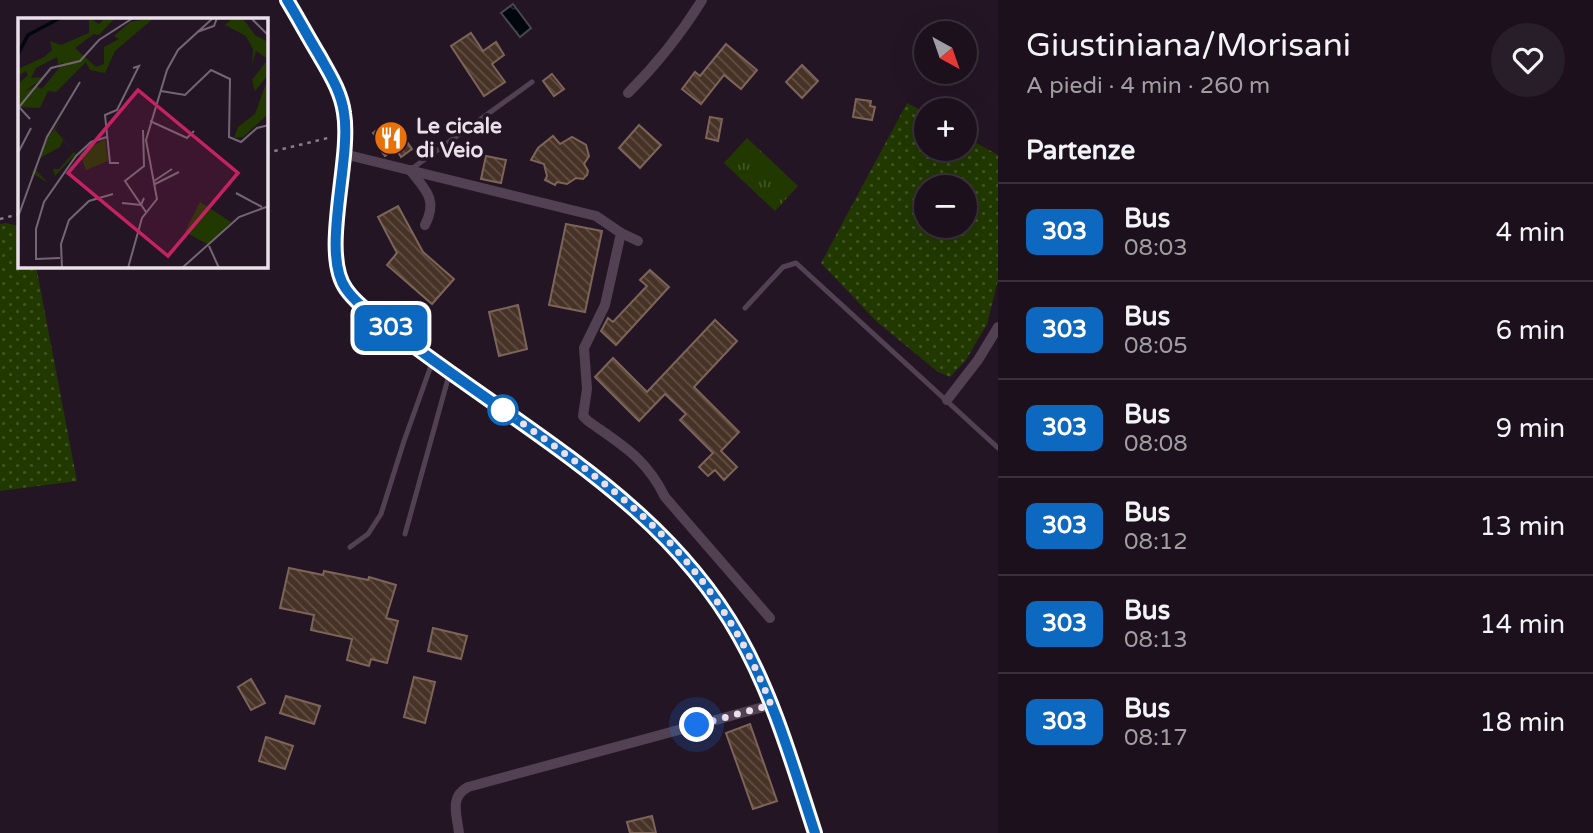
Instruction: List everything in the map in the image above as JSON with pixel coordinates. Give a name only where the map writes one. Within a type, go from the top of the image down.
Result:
[{"type":"street","points":[[287,0],[337,86],[344,107],[344,154],[335,248],[340,280],[358,302],[449,372],[570,458],[665,537],[700,578],[749,655],[771,705],[815,833]]},
{"type":"street","points":[[628,93],[675,40],[702,0]]},
{"type":"street","points":[[344,154],[596,216],[638,241]]},
{"type":"street","points":[[410,170],[431,200],[432,212],[425,225]]},
{"type":"street","points":[[621,233],[605,304],[584,348],[587,389],[583,415],[636,456],[656,478],[665,497],[770,618]]},
{"type":"street","points":[[947,400],[978,360],[998,327]]},
{"type":"street","points":[[459,833],[456,798],[463,790],[473,785],[771,705]]},
{"type":"lane","points":[[410,170],[532,82]]},
{"type":"lane","points":[[745,308],[783,267],[796,263],[998,448]]},
{"type":"lane","points":[[350,547],[368,534],[381,514],[433,360]]},
{"type":"lane","points":[[405,534],[449,372]]},
{"type":"path","points":[[268,153],[345,134]]},
{"type":"path","points":[[0,219],[18,214]]},
{"type":"green space","points":[[907,103],[914,107],[914,161],[977,161],[977,143],[998,155],[998,280],[987,324],[966,360],[950,377],[938,372],[876,321],[821,263]]},
{"type":"green space","points":[[747,138],[798,186],[775,211],[724,163]]},
{"type":"green space","points":[[0,224],[18,226],[18,268],[36,268],[77,481],[0,491]]},
{"type":"water","points":[[513,4],[531,28],[520,37],[501,13]]},
{"type":"building","points":[[471,33],[483,51],[496,42],[504,55],[492,64],[505,82],[484,96],[451,46]]},
{"type":"building","points":[[726,44],[757,70],[741,89],[724,75],[701,104],[682,89],[695,72],[700,76]]},
{"type":"building","points":[[802,65],[818,81],[802,98],[786,82]]},
{"type":"building","points":[[552,74],[564,89],[554,96],[543,81]]},
{"type":"building","points":[[856,99],[871,101],[870,106],[875,107],[872,120],[853,117]]},
{"type":"building","points":[[710,117],[722,119],[718,141],[706,138]]},
{"type":"building","name":"Le cicale di Veio","points":[[386,123],[393,132],[398,129],[412,149],[401,157],[393,150],[385,156],[378,146],[381,144],[373,133]]},
{"type":"building","points":[[639,125],[661,145],[640,168],[619,148]]},
{"type":"building","points":[[553,136],[560,144],[572,137],[586,145],[589,156],[584,164],[588,171],[583,179],[576,178],[567,184],[557,182],[555,185],[545,180],[547,176],[544,164],[531,160],[538,148]]},
{"type":"building","points":[[486,156],[506,160],[501,183],[481,179]]},
{"type":"building","points":[[398,206],[423,252],[454,279],[432,304],[387,265],[397,253],[378,217]]},
{"type":"building","points":[[566,224],[602,231],[585,312],[549,305]]},
{"type":"building","points":[[650,270],[669,287],[616,345],[601,331],[608,318],[613,322],[647,286],[640,280]]},
{"type":"building","points":[[518,305],[527,349],[499,356],[489,312]]},
{"type":"building","points":[[715,320],[737,341],[694,387],[739,432],[721,451],[737,467],[724,480],[715,470],[708,476],[699,467],[713,453],[680,420],[686,414],[665,394],[639,421],[595,377],[613,358],[647,392]]},
{"type":"building","points":[[289,568],[323,575],[324,571],[368,580],[369,577],[396,585],[386,618],[398,621],[387,663],[371,659],[369,666],[347,660],[352,639],[311,630],[314,615],[280,608]]},
{"type":"building","points":[[433,628],[467,636],[461,659],[428,651]]},
{"type":"building","points":[[414,677],[435,682],[425,723],[404,717]]},
{"type":"building","points":[[251,679],[265,703],[251,710],[238,687]]},
{"type":"building","points":[[286,696],[320,706],[314,724],[280,713]]},
{"type":"building","points":[[750,724],[777,801],[753,809],[726,733]]},
{"type":"building","points":[[266,737],[293,746],[285,769],[259,761]]},
{"type":"building","points":[[652,816],[656,833],[630,833],[627,822]]},
{"type":"bus line","name":"303","points":[[287,0],[334,82],[344,107],[345,143],[335,248],[338,274],[343,284],[358,302],[402,337],[584,468],[643,516],[680,553],[723,611],[749,655],[782,731],[815,833]]},
{"type":"place","name":"Le cicale di Veio","points":[[391,138]]},
{"type":"route","points":[[503,410],[498,406],[570,458],[653,526],[680,553],[738,634],[771,705],[697,725]]}]
